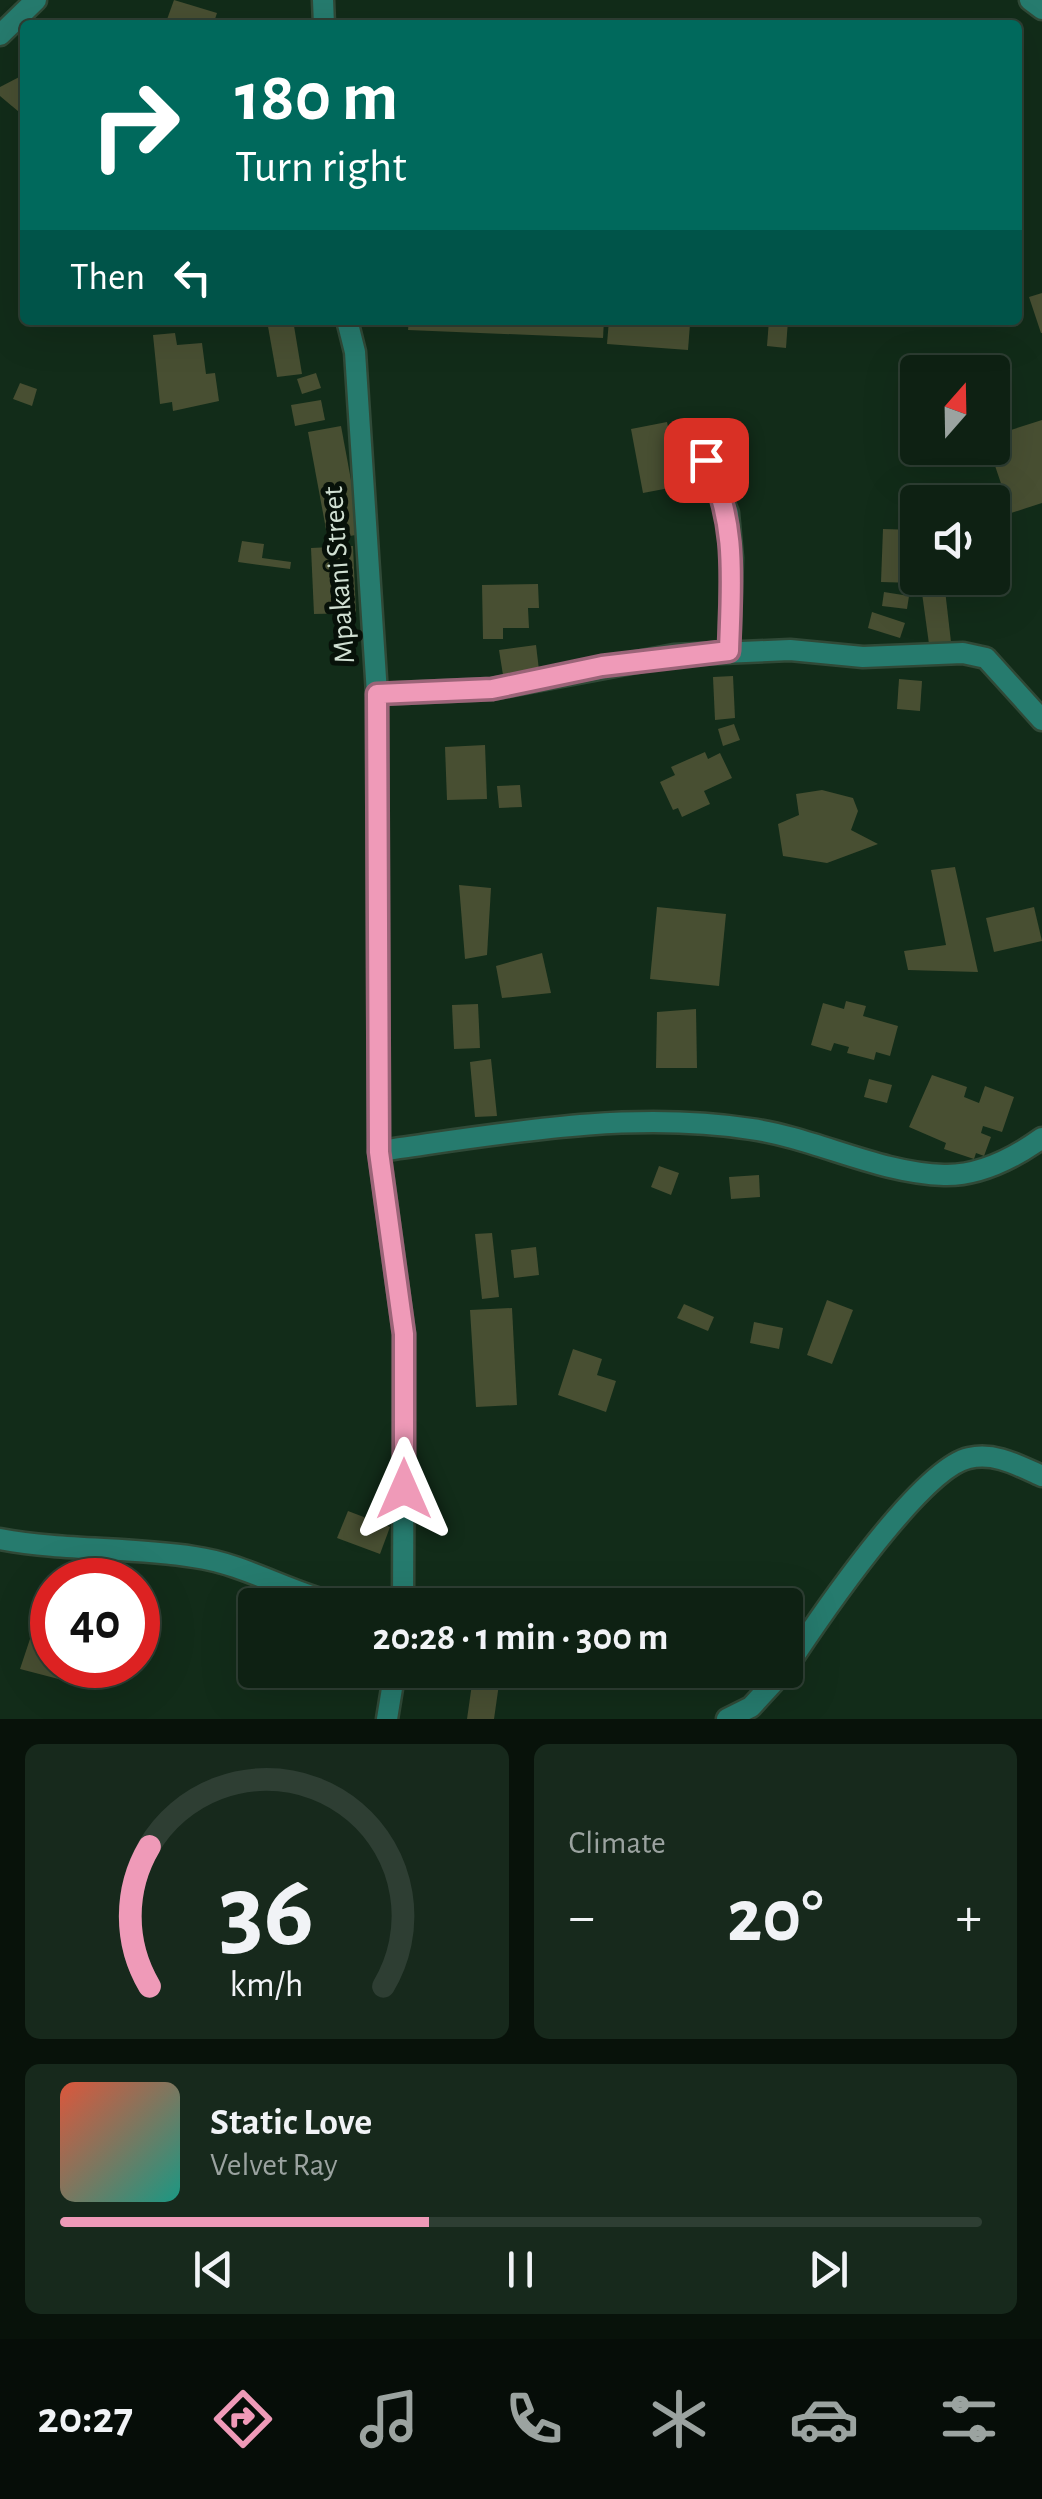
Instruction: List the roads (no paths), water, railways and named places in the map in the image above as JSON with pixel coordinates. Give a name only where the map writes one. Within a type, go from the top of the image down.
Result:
[{"type":"street","points":[[0,35],[36,0]]},
{"type":"street","points":[[1030,0],[1042,9]]},
{"type":"street","name":"Mpakani Street","points":[[348,325],[355,352],[377,694],[379,1152],[404,1334],[403,1588]]},
{"type":"street","points":[[694,435],[728,514],[732,558],[729,651]]},
{"type":"street","points":[[377,694],[492,689],[602,666],[729,651],[862,657],[974,655],[986,658],[1042,720]]},
{"type":"street","points":[[379,1152],[611,1122],[694,1125],[753,1129],[942,1175],[974,1173],[1022,1152],[1042,1138]]},
{"type":"street","points":[[803,1646],[905,1509],[949,1466],[970,1458],[1001,1458],[1042,1476]]},
{"type":"street","points":[[0,1539],[54,1549],[196,1557],[256,1572],[298,1588]]},
{"type":"street","points":[[387,1719],[391,1688]]},
{"type":"street","points":[[726,1719],[750,1707],[768,1688]]}]
